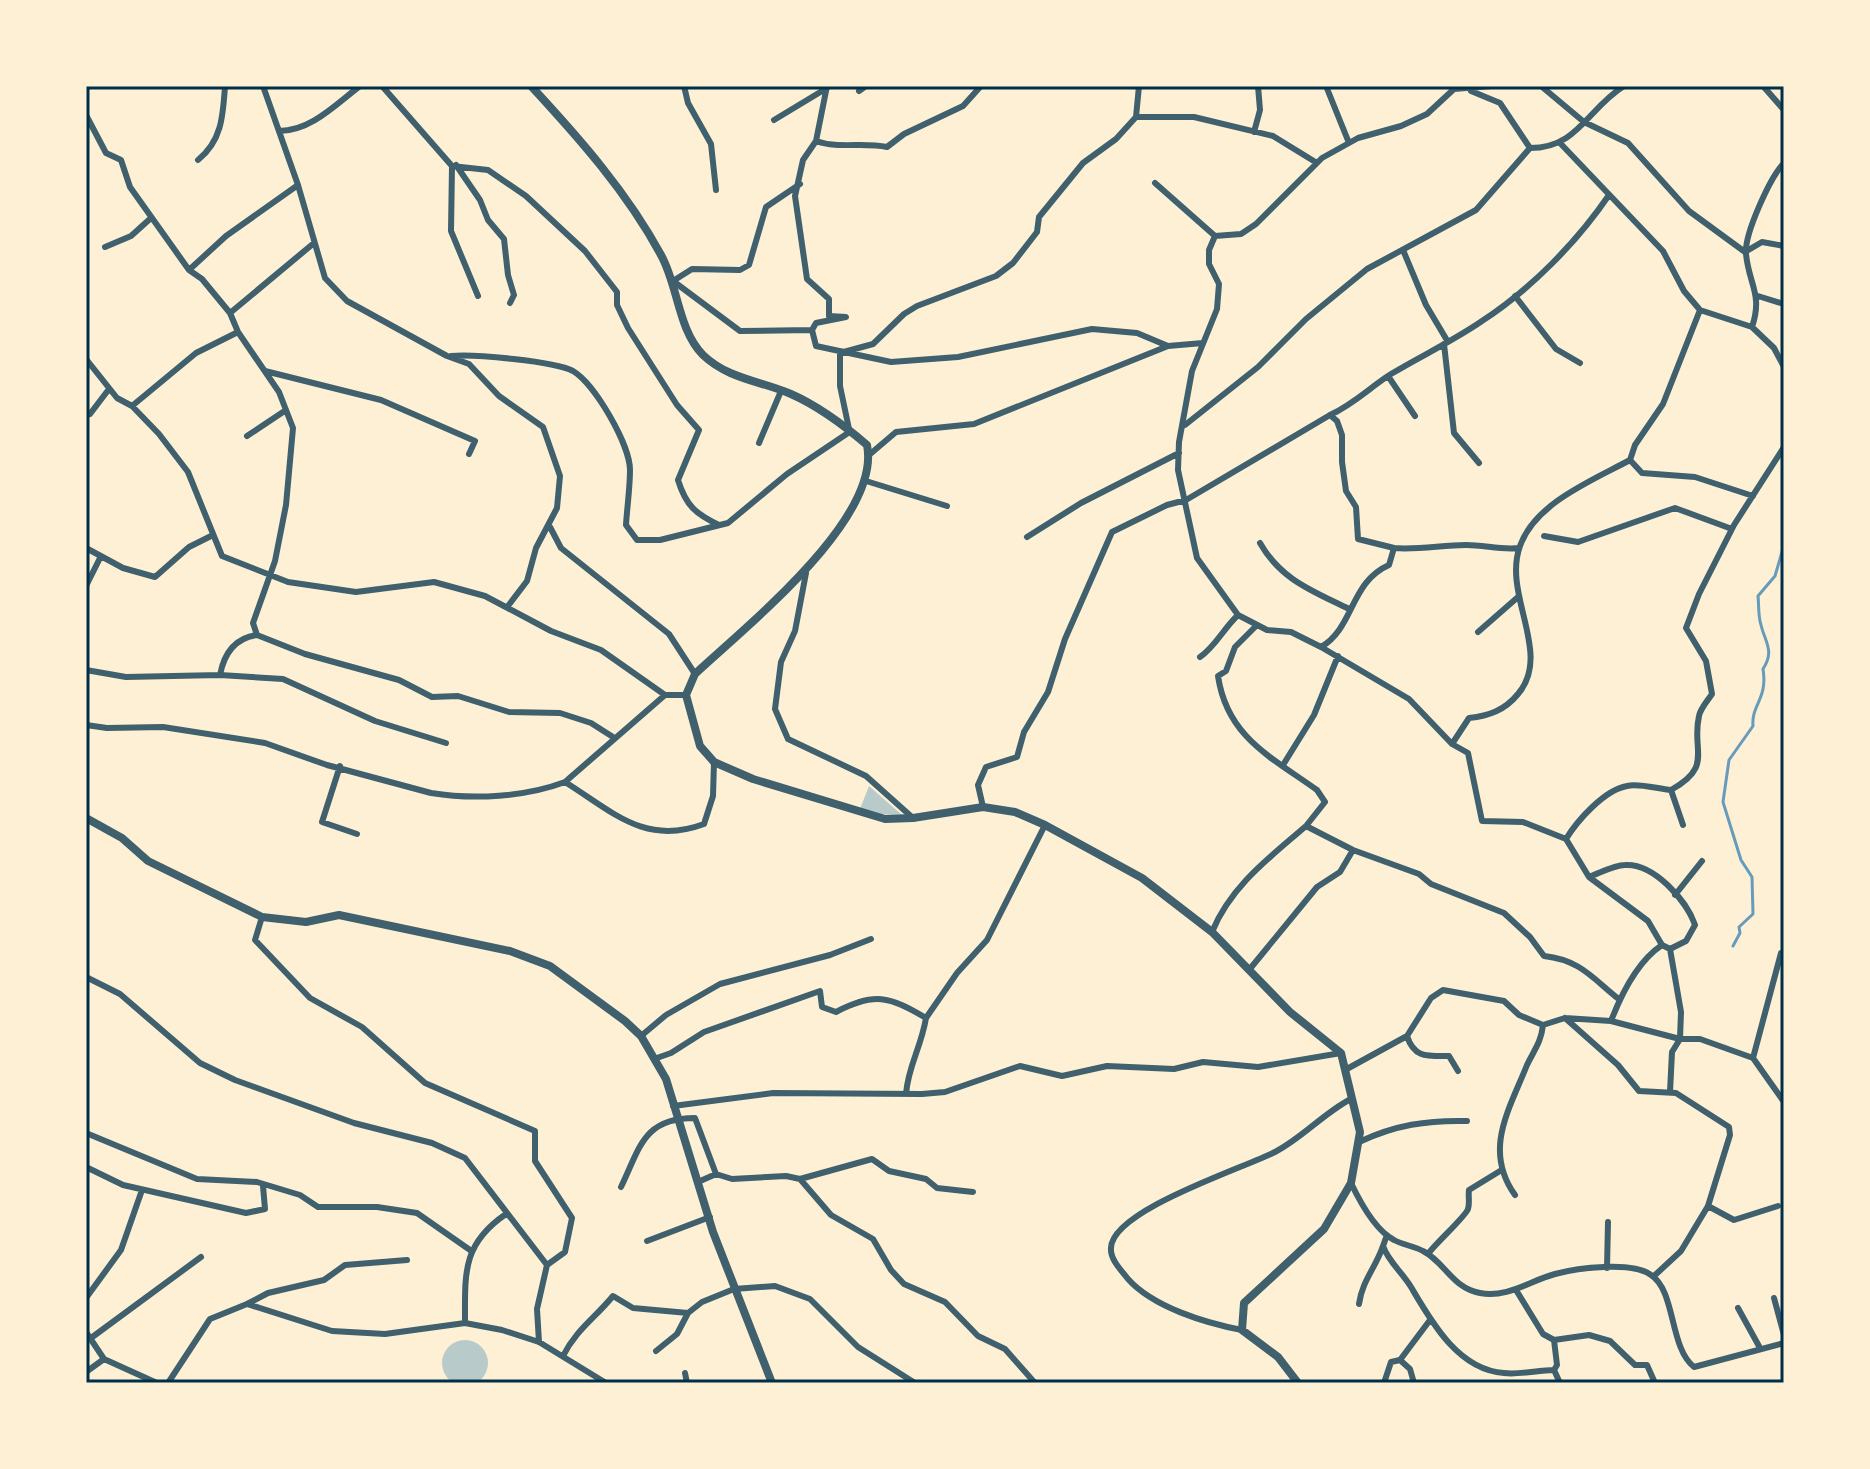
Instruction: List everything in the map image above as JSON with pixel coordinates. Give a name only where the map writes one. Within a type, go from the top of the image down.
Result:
[{"type":"street","points":[[198,160],[211,150],[222,125],[225,86]]},
{"type":"street","points":[[263,86],[298,185],[325,278],[347,301],[447,356],[469,364],[499,396],[543,427],[560,476],[550,527],[536,548],[527,581],[508,606]]},
{"type":"street","points":[[279,131],[288,131],[316,119],[360,86]]},
{"type":"street","points":[[382,86],[454,166],[480,200],[488,220],[504,239],[514,295],[510,303]]},
{"type":"street","points":[[531,86],[589,149],[647,230],[673,281],[691,339],[701,353],[735,376],[781,391],[850,430],[867,445],[866,481],[806,573],[695,674],[686,695],[700,746],[714,762],[753,779],[885,819],[913,818],[983,807],[1015,812],[1045,825],[1142,878],[1212,932],[1317,1036],[1341,1053],[1349,1100],[1360,1132],[1351,1183],[1324,1229],[1244,1303],[1242,1330]]},
{"type":"street","points":[[684,86],[688,103],[711,144],[716,190]]},
{"type":"street","points":[[859,91],[866,86]]},
{"type":"street","points":[[816,141],[833,146],[862,142],[887,147],[904,134],[963,106],[981,86]]},
{"type":"street","points":[[840,353],[873,344],[917,306],[996,276],[1013,263],[1037,232],[1039,217],[1083,163],[1116,139],[1136,117],[1139,86]]},
{"type":"street","points":[[1254,132],[1260,110],[1258,86]]},
{"type":"street","points":[[1326,86],[1349,143]]},
{"type":"street","points":[[1155,183],[1215,236],[1241,234],[1256,224],[1317,163],[1349,143],[1427,114],[1454,87],[1492,86]]},
{"type":"street","points":[[1541,86],[1584,122],[1628,143],[1689,211],[1745,252]]},
{"type":"street","points":[[1184,425],[1258,367],[1306,319],[1367,269],[1476,210],[1530,148],[1549,148],[1572,137],[1603,99],[1624,86]]},
{"type":"street","points":[[1763,86],[1784,110]]},
{"type":"street","points":[[827,87],[816,141],[803,160],[795,196],[807,279],[829,299],[829,316],[846,317],[816,323],[812,330],[816,346],[891,362],[958,357],[1092,329],[1137,333],[1168,346]]},
{"type":"street","points":[[774,120],[827,87]]},
{"type":"street","points":[[1454,87],[1494,98],[1530,148]]},
{"type":"street","points":[[86,115],[106,153],[121,160],[130,187],[151,218],[189,270],[202,279],[230,313],[238,332],[265,371],[286,410],[293,438],[286,505],[275,561],[267,575],[253,623],[257,635]]},
{"type":"street","points":[[1136,117],[1194,117],[1273,136],[1317,163]]},
{"type":"street","points":[[1560,143],[1663,251],[1684,291],[1700,310],[1752,327],[1774,348],[1784,367]]},
{"type":"street","points":[[1752,327],[1758,296],[1745,252],[1772,175],[1784,163]]},
{"type":"street","points":[[454,166],[451,231],[478,296]]},
{"type":"street","points":[[454,166],[488,170],[526,196],[585,251],[617,292],[621,318],[677,405],[699,430],[678,480],[684,499],[694,513],[719,525]]},
{"type":"street","points":[[673,281],[692,269],[740,270],[749,265],[766,207],[800,184]]},
{"type":"street","points":[[189,270],[226,236],[298,185]]},
{"type":"street","points":[[983,807],[978,785],[986,767],[1017,757],[1024,732],[1048,692],[1065,639],[1112,532],[1167,505],[1186,500],[1330,415],[1354,405],[1388,376],[1446,343],[1515,296],[1593,218],[1609,195]]},
{"type":"street","points":[[105,247],[131,236],[151,218]]},
{"type":"street","points":[[1215,236],[1209,250],[1209,264],[1219,284],[1217,309],[1192,371],[1179,453],[1197,558],[1238,615],[1256,626],[1291,632],[1409,699],[1452,744],[1468,753],[1482,821],[1523,822],[1566,839],[1589,877],[1648,921],[1662,945],[1670,949]]},
{"type":"street","points":[[1745,252],[1762,242],[1784,246]]},
{"type":"street","points":[[230,313],[314,243]]},
{"type":"street","points":[[1403,250],[1446,343],[1454,433],[1479,463]]},
{"type":"street","points":[[673,281],[740,331],[812,330]]},
{"type":"street","points":[[1515,296],[1556,349],[1580,363]]},
{"type":"street","points":[[1758,296],[1784,304]]},
{"type":"street","points":[[1452,744],[1469,718],[1502,709],[1527,683],[1531,653],[1518,597],[1519,548],[1529,529],[1579,487],[1630,460],[1635,445],[1663,404],[1700,310]]},
{"type":"street","points":[[132,406],[196,353],[238,332]]},
{"type":"street","points":[[869,455],[896,432],[974,424],[1168,346],[1203,343]]},
{"type":"street","points":[[840,353],[840,386],[850,430]]},
{"type":"street","points":[[447,356],[529,362],[571,370],[585,381],[625,445],[630,469],[626,525],[634,538],[660,540],[728,523],[787,474],[850,430]]},
{"type":"street","points":[[86,359],[109,389],[127,406],[132,406],[188,472],[211,536],[222,556],[288,582],[356,592],[434,582],[508,606],[551,631],[601,650],[665,695],[686,695]]},
{"type":"street","points":[[265,371],[395,405],[475,441],[469,454]]},
{"type":"street","points":[[1388,376],[1415,416]]},
{"type":"street","points":[[90,414],[109,389]]},
{"type":"street","points":[[759,443],[781,391]]},
{"type":"street","points":[[247,436],[286,410]]},
{"type":"street","points":[[1330,415],[1337,421],[1342,435],[1346,491],[1356,507],[1358,539],[1394,548],[1424,550],[1461,545],[1519,548]]},
{"type":"street","points":[[1566,839],[1575,824],[1626,786],[1671,790],[1689,777],[1700,757],[1699,715],[1712,694],[1706,661],[1686,628],[1699,594],[1732,529],[1784,447]]},
{"type":"street","points":[[1027,537],[1081,503],[1179,453]]},
{"type":"street","points":[[1630,460],[1642,473],[1695,477],[1753,496]]},
{"type":"street","points":[[866,481],[947,506]]},
{"type":"street","points":[[1544,536],[1578,542],[1675,508],[1732,529]]},
{"type":"street","points":[[550,527],[561,548],[669,634],[695,674]]},
{"type":"street","points":[[86,548],[123,568],[155,577],[189,547],[211,536]]},
{"type":"street","points":[[1260,543],[1269,559],[1292,581],[1349,609]]},
{"type":"street","points":[[1321,647],[1336,634],[1373,572],[1389,565],[1394,548]]},
{"type":"street","points":[[86,586],[101,556]]},
{"type":"street","points":[[806,573],[795,631],[781,662],[775,709],[788,739],[866,776],[913,818]]},
{"type":"street","points":[[1478,632],[1518,597]]},
{"type":"street","points":[[1200,657],[1211,649],[1220,632],[1238,615]]},
{"type":"street","points":[[1212,932],[1223,907],[1252,873],[1306,826],[1325,802],[1317,790],[1241,733],[1222,704],[1218,676],[1226,671],[1235,647],[1256,626]]},
{"type":"street","points":[[220,675],[230,648],[245,637],[257,635],[305,654],[385,675],[432,697],[458,696],[509,712],[560,713],[591,723],[613,737]]},
{"type":"street","points":[[1283,765],[1314,715],[1338,656]]},
{"type":"street","points":[[86,670],[126,677],[220,675],[283,679],[375,721],[446,743]]},
{"type":"street","points":[[86,725],[107,728],[163,727],[238,738],[454,797],[546,789],[565,782],[613,737],[635,724],[665,695]]},
{"type":"street","points":[[565,782],[629,824],[680,833],[704,824],[713,796],[714,762]]},
{"type":"street","points":[[340,766],[322,822],[357,834]]},
{"type":"street","points":[[1671,790],[1683,825]]},
{"type":"street","points":[[86,818],[122,838],[148,861],[262,917],[306,922],[339,915],[510,951],[550,966],[641,1036],[666,1079],[734,1289],[772,1383]]},
{"type":"street","points":[[906,1094],[908,1072],[921,1048],[926,1018],[963,965],[987,940],[1045,825]]},
{"type":"street","points":[[1306,826],[1353,850],[1419,874],[1431,884],[1504,913],[1530,937],[1544,956],[1587,968],[1597,984],[1620,1000]]},
{"type":"street","points":[[1249,970],[1317,887],[1340,872],[1353,850]]},
{"type":"street","points":[[1675,895],[1702,861]]},
{"type":"street","points":[[1589,877],[1623,865],[1639,866],[1675,895],[1690,911],[1695,925],[1686,941],[1670,949]]},
{"type":"street","points":[[262,917],[255,940],[310,998],[362,1027],[425,1083],[535,1131],[535,1161],[572,1218],[565,1252],[547,1265],[537,1309],[539,1342]]},
{"type":"street","points":[[641,1036],[666,1015],[720,984],[830,955],[871,939]]},
{"type":"street","points":[[1611,1021],[1620,1000],[1649,954],[1662,945]]},
{"type":"street","points":[[1670,949],[1681,1012],[1680,1039],[1672,1052],[1670,1092]]},
{"type":"street","points":[[1753,1058],[1781,953]]},
{"type":"street","points":[[86,977],[120,994],[200,1063],[235,1080],[354,1123],[432,1143],[465,1158],[547,1265]]},
{"type":"street","points":[[1345,1074],[1346,1067],[1407,1036],[1431,998],[1443,990],[1504,1001],[1519,1015],[1543,1025],[1565,1018],[1611,1021],[1680,1039],[1700,1039],[1753,1058],[1784,1102]]},
{"type":"street","points":[[654,1059],[671,1053],[704,1032],[820,991],[822,1007],[836,1012],[872,998],[904,1005],[926,1018]]},
{"type":"street","points":[[1565,1018],[1618,1065],[1639,1091],[1657,1095],[1670,1092],[1729,1127],[1730,1135],[1708,1206],[1681,1251],[1654,1276]]},
{"type":"street","points":[[1515,1195],[1500,1171],[1502,1124],[1528,1061],[1541,1043],[1543,1025]]},
{"type":"street","points":[[1407,1036],[1411,1049],[1417,1054],[1449,1056],[1458,1071]]},
{"type":"street","points":[[673,1106],[773,1093],[945,1092],[1020,1066],[1062,1076],[1107,1066],[1174,1069],[1203,1062],[1258,1067],[1341,1053]]},
{"type":"street","points":[[1298,1383],[1278,1357],[1242,1330],[1169,1307],[1140,1293],[1118,1267],[1110,1250],[1113,1238],[1126,1223],[1173,1195],[1277,1151],[1349,1100]]},
{"type":"street","points":[[621,1187],[649,1132],[677,1118],[695,1118],[716,1174]]},
{"type":"street","points":[[1359,1142],[1388,1129],[1419,1122],[1467,1121]]},
{"type":"street","points":[[86,1133],[197,1179],[257,1182],[300,1195],[318,1207],[377,1207],[417,1213],[470,1250]]},
{"type":"street","points":[[698,1182],[716,1174],[732,1179],[786,1176],[800,1179],[872,1159],[889,1171],[926,1179],[937,1188],[973,1192]]},
{"type":"street","points":[[86,1167],[142,1190],[246,1213],[265,1209],[263,1186]]},
{"type":"street","points":[[1428,1254],[1447,1229],[1463,1218],[1469,1208],[1469,1190],[1500,1171]]},
{"type":"street","points":[[800,1179],[831,1215],[873,1239],[891,1270],[904,1284],[945,1302],[978,1336],[1005,1349],[1035,1383]]},
{"type":"street","points":[[1351,1183],[1371,1217],[1387,1235],[1428,1254],[1465,1289],[1494,1295],[1516,1290],[1558,1273],[1607,1268],[1636,1270],[1654,1276]]},
{"type":"street","points":[[86,1298],[121,1250],[142,1190]]},
{"type":"street","points":[[1708,1206],[1730,1220],[1778,1206]]},
{"type":"street","points":[[465,1323],[470,1250],[484,1229],[506,1214]]},
{"type":"street","points":[[647,1241],[710,1217]]},
{"type":"street","points":[[1607,1268],[1608,1222]]},
{"type":"street","points":[[1359,1304],[1365,1278],[1377,1264],[1387,1235]]},
{"type":"street","points":[[1383,1246],[1386,1257],[1404,1276],[1430,1320],[1466,1357],[1486,1369],[1504,1373],[1554,1370]]},
{"type":"street","points":[[157,1383],[104,1359],[89,1335],[201,1257]]},
{"type":"street","points":[[168,1383],[210,1319],[268,1293],[324,1280],[345,1265],[407,1260]]},
{"type":"street","points":[[1654,1276],[1683,1352],[1694,1367],[1784,1343]]},
{"type":"street","points":[[563,1356],[577,1330],[587,1325],[613,1296],[633,1308],[688,1313],[734,1289],[763,1284],[792,1290],[824,1311],[858,1347],[915,1383]]},
{"type":"street","points":[[1516,1290],[1528,1315],[1543,1334],[1554,1340],[1589,1335],[1610,1341],[1635,1365],[1647,1365],[1655,1383]]},
{"type":"street","points":[[1774,1298],[1784,1335]]},
{"type":"street","points":[[247,1304],[332,1331],[362,1334],[406,1333],[465,1323],[539,1342],[606,1383]]},
{"type":"street","points":[[1738,1308],[1760,1348]]},
{"type":"street","points":[[656,1351],[677,1334],[688,1313]]},
{"type":"street","points":[[1384,1383],[1391,1362],[1400,1360],[1430,1320]]},
{"type":"street","points":[[1554,1340],[1557,1365],[1554,1370]]},
{"type":"street","points":[[86,1372],[104,1359]]},
{"type":"street","points":[[1400,1360],[1410,1369],[1414,1383]]},
{"type":"street","points":[[1554,1370],[1560,1383]]},
{"type":"street","points":[[685,1373],[687,1383]]},
{"type":"shaded area","points":[[869,786],[902,815],[875,814],[860,809]]},
{"type":"shaded area","points":[[465,1340],[481,1347],[488,1363],[481,1379],[465,1386],[449,1379],[442,1363],[449,1347]]},
{"type":"waterway","points":[[1733,946],[1740,933],[1739,927],[1753,914],[1752,877],[1741,860],[1723,802],[1729,760],[1753,726],[1754,712],[1762,695],[1763,669],[1769,652],[1760,622],[1758,596],[1775,576],[1784,545]]}]
